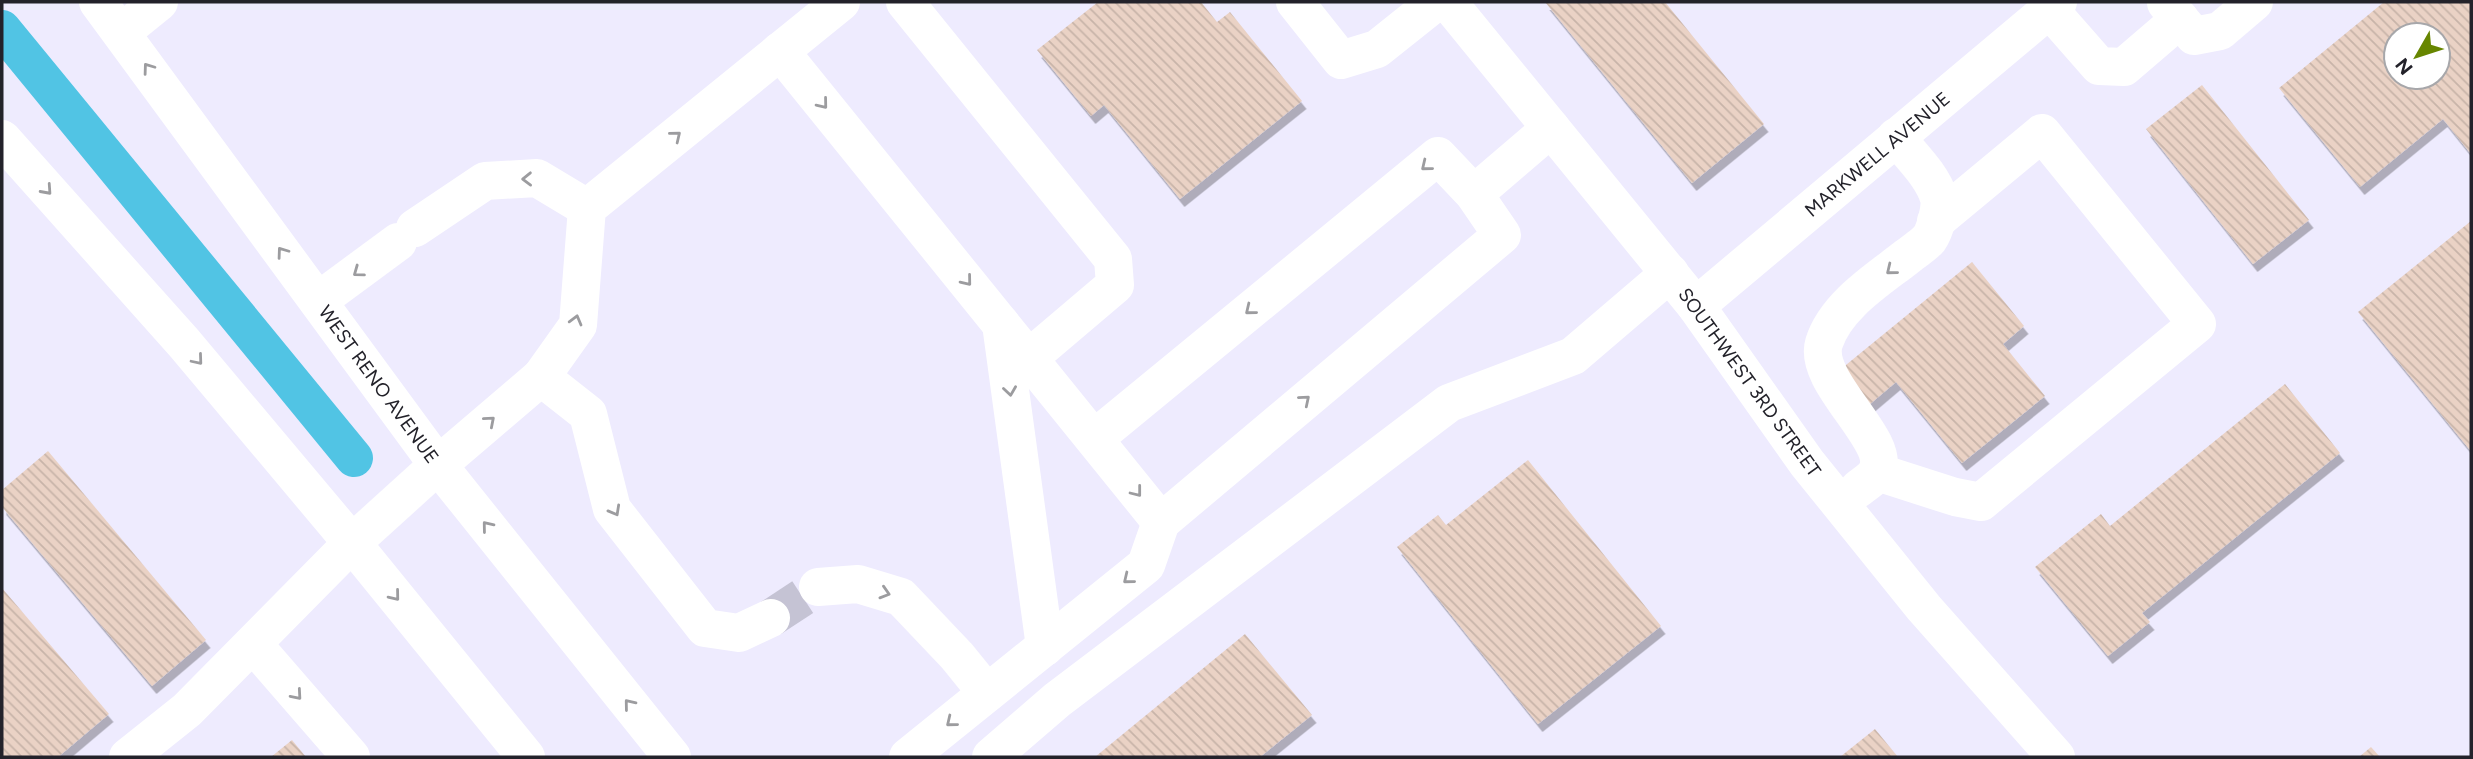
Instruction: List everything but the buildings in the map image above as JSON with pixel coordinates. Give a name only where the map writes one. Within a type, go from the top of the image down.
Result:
[{"type":"main road","name":"WEST RENO AVENUE","points":[[98,2],[438,465],[672,757]]},
{"type":"main road","points":[[122,32],[159,2]]},
{"type":"main road","points":[[128,757],[187,710],[352,542],[541,377],[578,325],[587,208],[841,2]]},
{"type":"main road","points":[[905,2],[1112,259],[1115,285],[1029,358]]},
{"type":"main road","points":[[1295,2],[1341,60],[1377,50],[1436,2]]},
{"type":"main road","name":"SOUTHWEST 3RD STREET","points":[[1448,2],[1696,306],[1807,463],[1840,504],[1924,608],[2056,757]]},
{"type":"main road","points":[[2053,6],[2099,66],[2124,66],[2172,10],[2194,36],[2220,31],[2254,2]]},
{"type":"main road","name":"MARKWELL AVENUE","points":[[1696,306],[2053,6]]},
{"type":"main road","points":[[780,51],[1161,522]]},
{"type":"main road","points":[[1474,194],[1551,128]]},
{"type":"main road","points":[[1877,472],[1981,502],[2197,324],[2042,133],[1936,222]]},
{"type":"main road","points":[[1840,504],[1877,472],[1880,460],[1866,430],[1841,396],[1823,359],[1824,343],[1838,317],[1863,292],[1929,239],[1940,201],[1931,181],[1896,138]]},
{"type":"main road","points":[[2,139],[184,343],[352,542],[526,757]]},
{"type":"main road","points":[[908,757],[1146,565],[1161,522],[1502,235],[1474,194],[1438,156],[1095,438]]},
{"type":"main road","points":[[318,301],[485,181],[537,178],[587,208]]},
{"type":"main road","points":[[991,757],[1058,700],[1449,403],[1573,356],[1670,273]]},
{"type":"main road","points":[[1001,324],[1045,647]]},
{"type":"main road","points":[[541,377],[588,415],[612,509],[705,628],[739,633],[771,618]]},
{"type":"main road","points":[[818,587],[858,584],[901,597],[957,656],[987,693]]},
{"type":"main road","points":[[253,644],[351,757]]},
{"type":"waterway","points":[[2,29],[354,458]]},
{"type":"tunnel","points":[[771,618],[818,587]]}]
